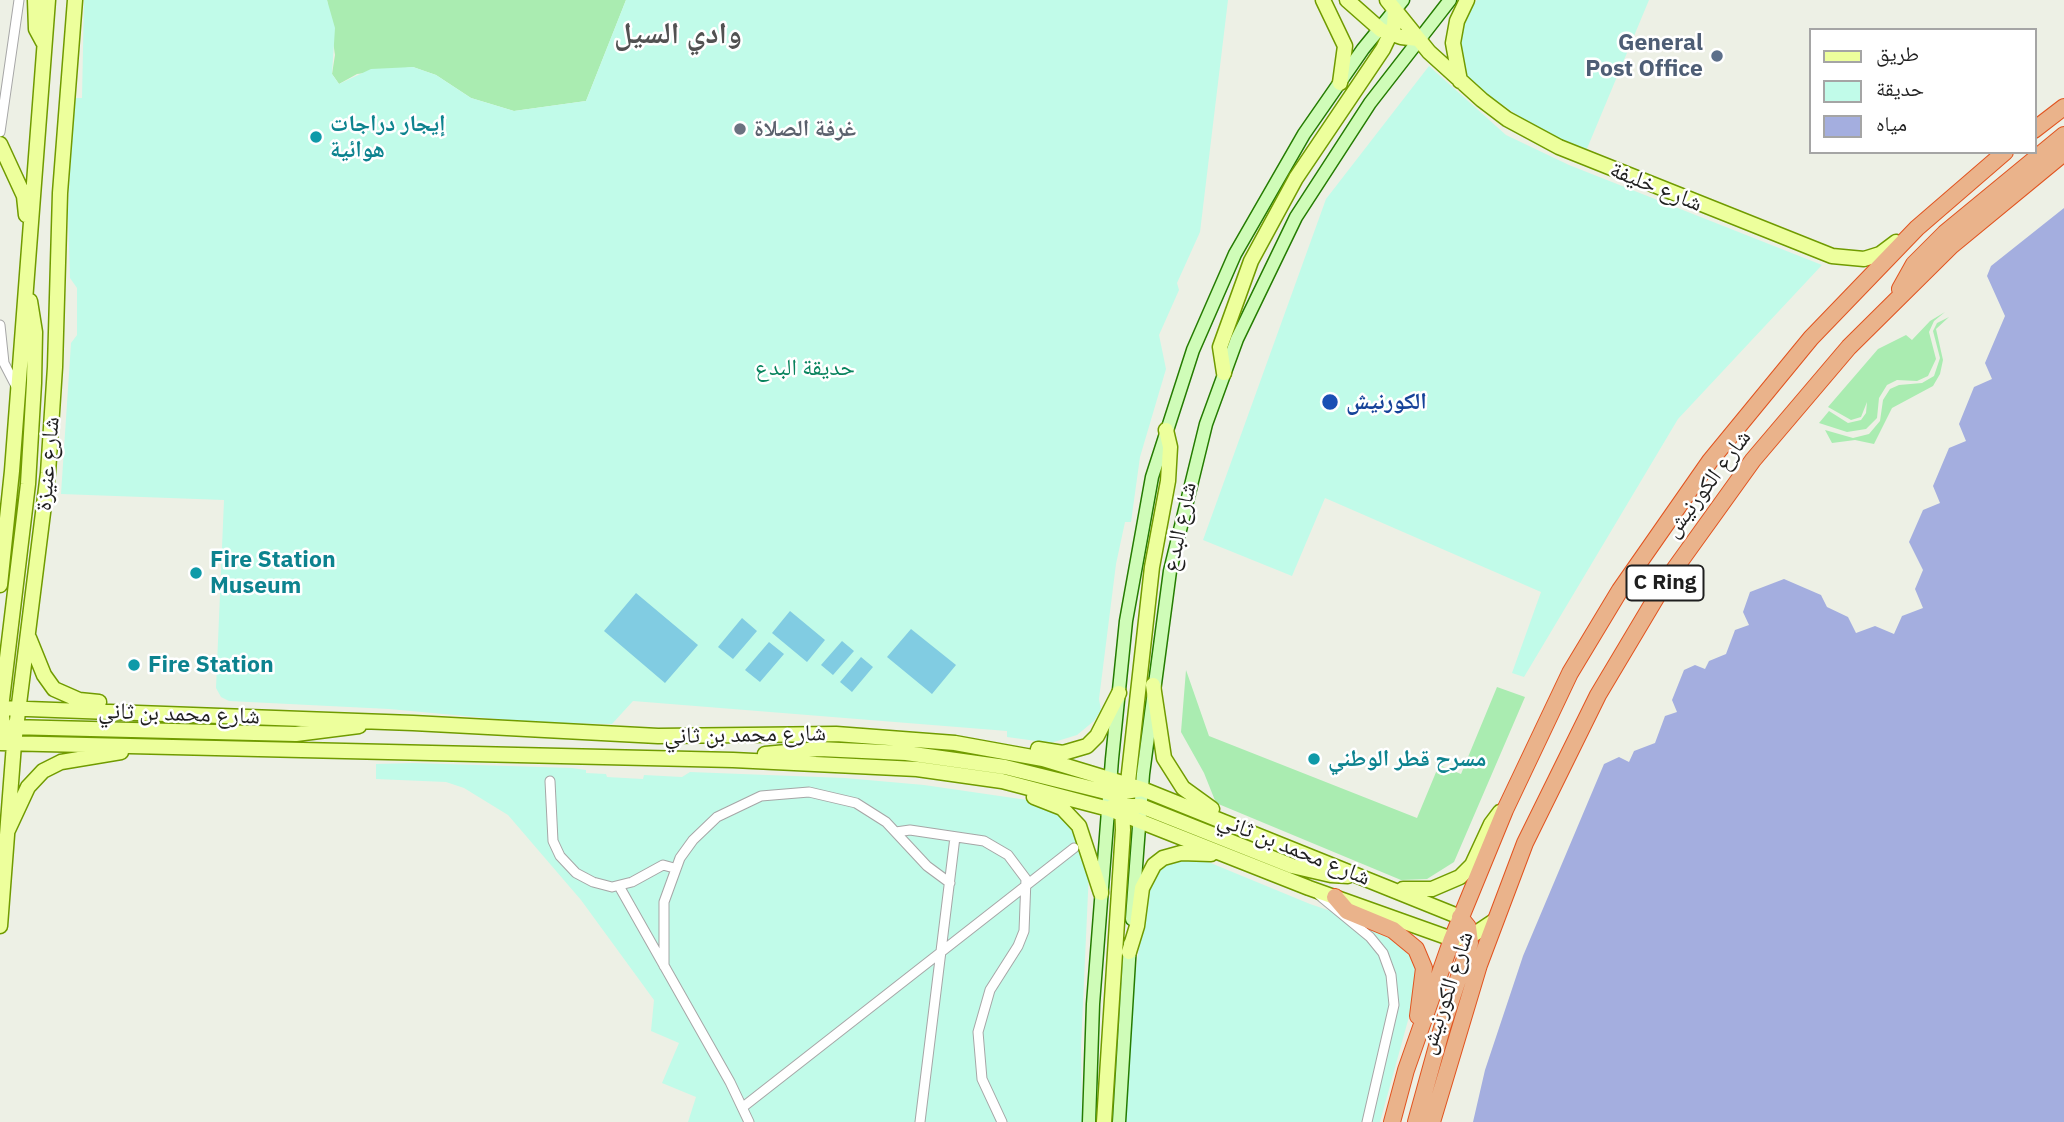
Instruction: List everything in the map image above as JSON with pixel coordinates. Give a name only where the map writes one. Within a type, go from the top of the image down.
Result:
[{"type":"highway","points":[[2036,128],[2064,107]]},
{"type":"highway","points":[[1897,298],[1907,274],[1926,251],[1986,196],[2064,135]]},
{"type":"highway","name":"شارع الكورنيش","points":[[1433,1122],[1460,1023],[1494,920],[1525,843],[1571,745],[1608,676],[1666,581],[1760,451],[1831,366],[1897,298],[1980,221],[2064,153]]},
{"type":"highway","name":"شارع الكورنيش","points":[[1392,1122],[1420,1029],[1460,917],[1505,810],[1570,673],[1669,517],[1804,346],[1917,228],[2004,154]]},
{"type":"highway","points":[[1335,897],[1347,911],[1394,930],[1416,949],[1424,968],[1418,1011],[1420,1029]]},
{"type":"highway","points":[[1416,1122],[1470,937],[1468,926],[1460,917]]},
{"type":"main road","points":[[35,0],[36,29],[44,44]]},
{"type":"main road","name":"شارع عنيزة","points":[[0,585],[26,294],[48,0]]},
{"type":"main road","name":"شارع عنيزة","points":[[0,926],[6,834],[4,726],[19,708],[51,430],[60,193],[75,0]]},
{"type":"main road","points":[[1324,0],[1345,46],[1340,83]]},
{"type":"main road","points":[[1347,0],[1385,32],[1418,38]]},
{"type":"main road","name":"شارع البدع","points":[[1089,1122],[1101,892],[1153,685],[1182,512],[1224,373],[1260,288],[1296,217],[1348,135],[1418,38],[1450,0]]},
{"type":"main road","points":[[1460,81],[1453,39],[1467,0]]},
{"type":"main road","points":[[1224,373],[1220,347],[1251,261],[1296,178],[1385,32],[1395,3]]},
{"type":"main road","name":"شارع خليفة","points":[[1395,3],[1418,38],[1460,81],[1507,119],[1559,147],[1832,256],[1857,260],[1873,257],[1917,228]]},
{"type":"main road","name":"شارع البدع","points":[[1119,1122],[1129,952],[1119,693],[1135,563],[1166,430],[1193,350],[1235,254],[1304,134],[1340,83],[1385,32]]},
{"type":"main road","points":[[0,144],[19,182],[31,226]]},
{"type":"main road","points":[[26,294],[34,323],[34,383],[4,726],[296,734],[384,722]]},
{"type":"main road","points":[[1104,1122],[1125,799],[1152,567],[1168,481],[1170,447],[1166,430]]},
{"type":"main road","points":[[29,638],[44,676],[58,692],[79,700],[113,705],[134,713]]},
{"type":"main road","points":[[1153,685],[1160,744],[1172,776],[1194,797],[1237,825]]},
{"type":"main road","points":[[1002,750],[1025,746],[1063,753],[1087,746],[1097,736],[1119,693]]},
{"type":"main road","name":"شارع محمد بن ثاني","points":[[19,708],[658,736],[861,735],[1002,750],[1125,799],[1227,856],[1452,939],[1470,937],[1494,920]]},
{"type":"main road","name":"شارع محمد بن ثاني","points":[[4,726],[131,746],[733,760],[917,769],[1125,799],[1237,825],[1460,917]]},
{"type":"main road","points":[[6,834],[28,788],[43,771],[61,762],[120,753],[131,746]]},
{"type":"main road","points":[[733,760],[819,749],[906,753],[1005,767],[1125,799],[1292,866],[1331,876],[1357,876]]},
{"type":"main road","points":[[1002,781],[1055,804],[1072,817],[1086,839],[1101,892]]},
{"type":"main road","points":[[1385,886],[1425,890],[1454,882],[1472,865],[1494,818],[1505,810]]},
{"type":"main road","points":[[1129,952],[1137,926],[1142,888],[1154,865],[1181,853],[1227,856]]},
{"type":"street","points":[[0,132],[19,0]]},
{"type":"street","name":"شارع عنيزة","points":[[0,325],[4,363],[18,390]]},
{"type":"street","points":[[550,781],[551,833],[560,856],[587,880],[619,886],[663,864],[674,867]]},
{"type":"street","points":[[664,966],[663,914],[674,867],[693,840],[717,817],[750,800],[773,793],[810,792],[845,799],[877,815],[897,832],[916,855],[950,883]]},
{"type":"street","points":[[897,832],[910,830],[984,841],[1001,849],[1022,870],[1027,886],[1024,931],[1018,946],[990,990],[978,1032],[982,1079],[1002,1122]]},
{"type":"street","points":[[920,1122],[955,837]]},
{"type":"street","points":[[743,1107],[1074,848]]},
{"type":"street","points":[[619,886],[749,1122]]},
{"type":"street","name":"شارع محمد بن ثاني","points":[[1309,888],[1370,937],[1389,966]]},
{"type":"street","name":"شارع الكورنيش","points":[[1367,1122],[1394,1004],[1389,966]]},
{"type":"green space","name":"حديقة البدع","points":[[84,0],[327,0],[335,28],[332,74],[339,84],[371,69],[413,67],[436,75],[471,98],[514,111],[586,101],[626,0],[1228,0],[1200,232],[1177,283],[1179,290],[1159,335],[1166,369],[1140,457],[1131,522],[1125,522],[1116,564],[1099,699],[1101,710],[1094,721],[1077,735],[1051,743],[1007,737],[1007,731],[633,701],[612,724],[541,723],[389,709],[229,701],[221,697],[216,688],[224,500],[61,494],[71,343],[77,335],[77,288],[70,278],[68,214],[73,98],[82,98]]},
{"type":"green space","points":[[327,0],[626,0],[586,101],[514,111],[471,98],[436,75],[413,67],[357,74],[339,84],[332,74],[335,55]]},
{"type":"green space","points":[[1477,0],[1649,0],[1586,151],[1536,128],[1471,83],[1458,58],[1463,20]]},
{"type":"green space","points":[[1429,66],[1506,135],[1569,165],[1822,265],[1678,419],[1524,677],[1512,673],[1541,592],[1325,498],[1292,576],[1203,540],[1326,199]]},
{"type":"green space","points":[[1945,312],[1934,321],[1929,332],[1936,359],[1928,376],[1917,381],[1897,380],[1887,385],[1879,398],[1877,418],[1866,429],[1847,432],[1819,423],[1829,411],[1848,423],[1861,420],[1866,413],[1867,402],[1861,417],[1851,420],[1828,407],[1878,349],[1906,335],[1912,340],[1930,321]]},
{"type":"green space","points":[[1949,317],[1936,329],[1943,360],[1940,374],[1933,386],[1892,408],[1874,444],[1855,440],[1832,443],[1825,430],[1853,438],[1869,434],[1880,421],[1883,400],[1890,389],[1899,385],[1922,383],[1934,376],[1940,358],[1933,331],[1937,323]]},
{"type":"green space","points":[[1186,670],[1209,736],[1417,818],[1439,765],[1461,774],[1497,687],[1525,697],[1454,862],[1427,879],[1401,880],[1216,803],[1204,773],[1181,732]]},
{"type":"green space","points":[[376,764],[572,768],[586,770],[586,773],[606,774],[607,777],[643,779],[644,775],[682,777],[690,772],[845,778],[924,785],[1041,802],[1071,822],[1089,871],[1081,1047],[1082,1122],[688,1122],[696,1097],[662,1083],[679,1043],[651,1031],[654,1000],[581,900],[508,815],[464,788],[446,782],[376,779]]},
{"type":"green space","points":[[1172,858],[1201,859],[1310,904],[1375,926],[1403,943],[1416,965],[1415,995],[1380,1122],[1125,1122],[1134,983],[1149,878]]},
{"type":"shaded area","points":[[636,593],[698,645],[665,683],[604,631]]},
{"type":"shaded area","points":[[790,611],[825,640],[807,662],[772,633]]},
{"type":"shaded area","points":[[742,618],[757,631],[733,659],[718,647]]},
{"type":"shaded area","points":[[911,629],[956,665],[932,694],[887,657]]},
{"type":"shaded area","points":[[842,641],[854,651],[833,675],[821,665]]},
{"type":"shaded area","points":[[769,642],[784,654],[760,682],[745,670]]},
{"type":"shaded area","points":[[861,657],[873,667],[852,692],[840,682]]},
{"type":"water","points":[[2064,208],[2064,1122],[1473,1122],[1485,1070],[1523,956],[1604,764],[1619,757],[1629,762],[1634,751],[1655,743],[1665,716],[1677,712],[1672,700],[1684,670],[1695,665],[1705,669],[1709,661],[1726,654],[1735,630],[1749,625],[1743,612],[1750,592],[1784,579],[1821,595],[1827,607],[1848,617],[1856,633],[1875,626],[1894,634],[1902,616],[1923,608],[1915,589],[1923,570],[1909,542],[1923,510],[1940,503],[1933,486],[1949,448],[1966,441],[1959,424],[1974,387],[1992,379],[1985,363],[2005,316],[1987,276],[1991,266]]},
{"type":"place","name":"General Post Office","points":[[1717,56]]},
{"type":"place","name":"غرفة الصلاة","points":[[740,129]]},
{"type":"place","name":"إيجار دراجات هوائية","points":[[316,137]]},
{"type":"place","name":"الكورنيش","points":[[1330,402]]},
{"type":"place","name":"Fire Station Museum","points":[[196,573]]},
{"type":"place","name":"Fire Station","points":[[134,665]]},
{"type":"place","name":"مسرح قطر الوطني","points":[[1314,759]]},
{"type":"district","name":"وادي السيل","points":[[678,34]]}]
